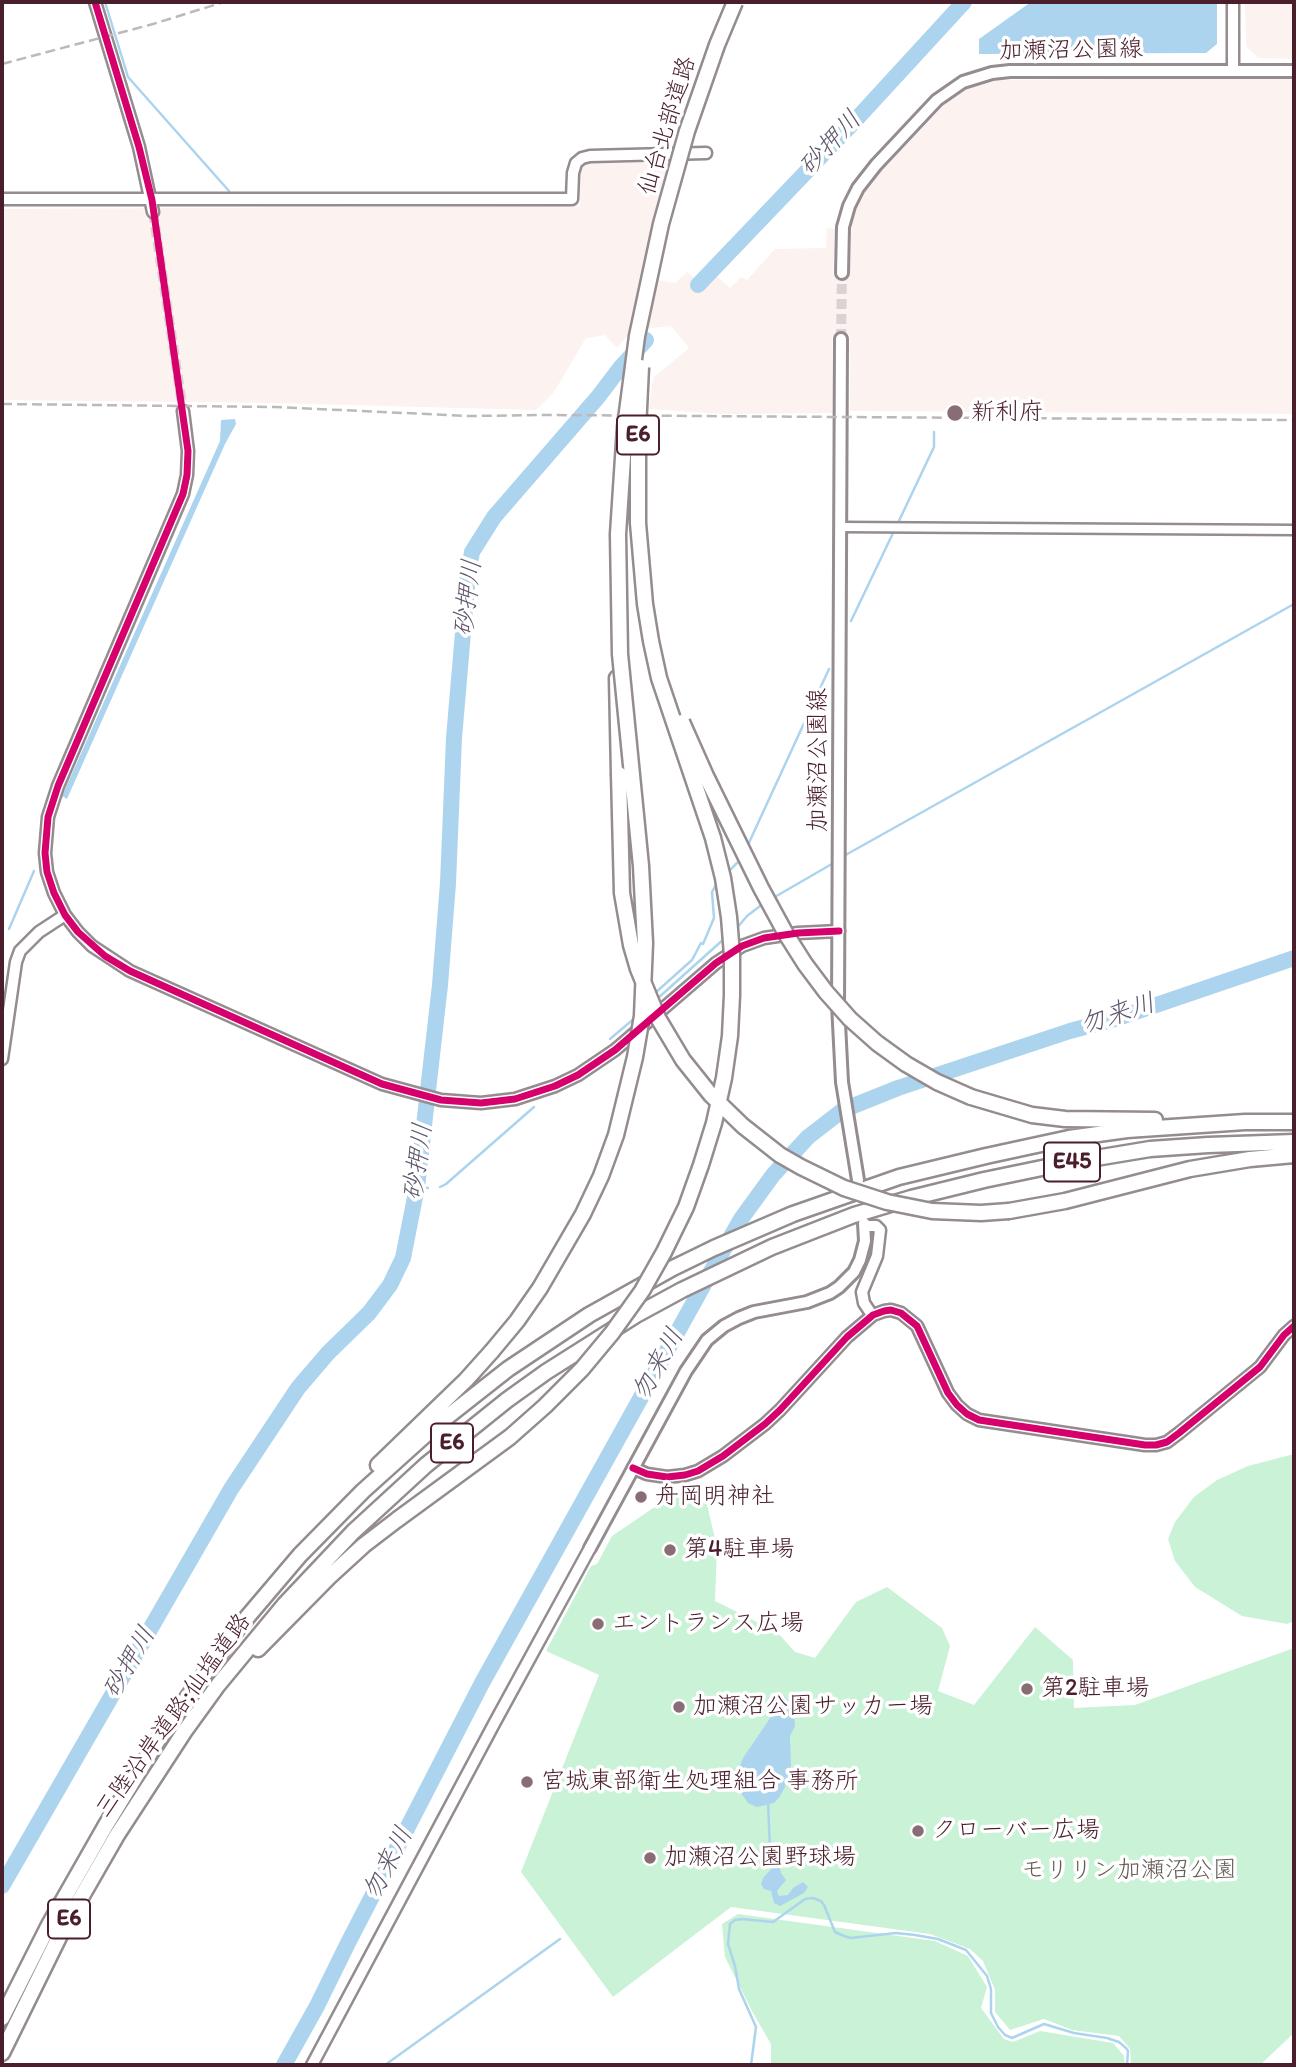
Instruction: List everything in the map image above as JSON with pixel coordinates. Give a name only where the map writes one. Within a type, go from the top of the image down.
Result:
[{"type":"highway","name":"仙台北部道路","points":[[618,534],[631,373],[643,304],[661,224],[687,131],[734,2]]},
{"type":"highway","name":"仙台北部道路","points":[[645,604],[638,523],[638,430],[643,335],[652,266]]},
{"type":"highway","points":[[618,534],[615,562],[622,892],[628,932],[638,969],[658,1018],[696,1078],[726,1111],[780,1155],[822,1178],[866,1196],[908,1207],[957,1213],[1009,1211],[1065,1201],[1190,1169],[1294,1155]]},
{"type":"highway","points":[[238,1628],[266,1588],[330,1513],[466,1380],[517,1321],[563,1251],[583,1214],[616,1135],[635,1057],[643,1004],[645,943],[641,866],[620,654],[618,534]]},
{"type":"highway","points":[[645,604],[667,682],[706,776],[761,888],[805,964],[850,1019],[877,1043],[937,1082],[971,1097],[1022,1113],[1065,1119],[1245,1122]]},
{"type":"highway","points":[[146,1790],[232,1678],[329,1577],[372,1539],[510,1437],[582,1369],[642,1291],[686,1207],[714,1123],[724,1078],[730,1036],[732,955],[723,878],[713,838],[659,678],[645,604]]},
{"type":"highway","name":"三陸沿岸道路;仙塩道路","points":[[2,2018],[48,1925],[106,1825],[166,1727],[238,1628],[300,1555],[363,1491],[433,1428],[508,1369],[589,1315],[673,1268],[755,1229],[834,1198],[912,1174],[1069,1139],[1127,1130],[1245,1122],[1294,1122]]},
{"type":"highway","name":"三陸沿岸道路;仙塩道路","points":[[2,2053],[63,1929],[117,1835],[218,1685],[285,1604],[353,1532],[426,1465],[536,1379],[636,1315],[726,1268],[861,1221],[911,1198],[984,1180],[1150,1149],[1294,1142]]},
{"type":"main road","name":"加瀬沼公園線","points":[[842,273],[843,227],[858,188],[871,170],[937,100],[963,82],[992,73],[1010,71],[1294,71]]},
{"type":"main road","name":"加瀬沼公園線","points":[[841,339],[838,1004],[844,1093],[858,1180]]},
{"type":"main road","points":[[590,1548],[686,1371],[707,1340],[739,1318],[754,1312],[807,1302],[839,1287],[854,1272],[860,1260],[864,1247],[861,1221]]},
{"type":"street","points":[[95,2],[139,147],[153,212]]},
{"type":"street","points":[[1233,2],[1233,70]]},
{"type":"street","points":[[2,199],[572,199],[573,173],[576,163],[582,158],[706,153]]},
{"type":"street","points":[[183,411],[188,451],[183,495],[58,786],[48,817],[45,853],[47,872],[54,893],[65,915],[92,946],[130,971],[386,1085],[440,1100],[481,1103],[515,1099],[578,1076],[615,1050],[716,963],[742,946],[787,934],[839,931]]},
{"type":"street","points":[[841,527],[1294,530]]},
{"type":"street","points":[[2,1059],[16,962],[20,951],[39,932],[65,915]]},
{"type":"street","points":[[861,1221],[880,1230],[877,1256],[862,1292],[864,1303],[872,1315]]},
{"type":"street","points":[[634,1468],[647,1474],[667,1477],[685,1475],[698,1471],[723,1456],[773,1417],[847,1337],[872,1315],[891,1310],[912,1321],[920,1332],[948,1393],[967,1414],[979,1420],[1145,1445],[1167,1442],[1179,1433],[1260,1367],[1294,1326]]},
{"type":"street","points":[[312,2065],[590,1548]]},
{"type":"shaded area","points":[[1245,2],[1294,2],[1294,59],[1258,58],[1246,46]]},
{"type":"shaded area","points":[[1294,78],[1294,414],[850,411],[850,335],[832,336],[833,413],[724,414],[649,409],[653,378],[689,348],[671,326],[633,330],[617,348],[605,335],[586,338],[554,392],[536,410],[2,400],[2,209],[580,206],[579,170],[584,163],[670,162],[643,278],[675,283],[687,272],[702,285],[714,274],[730,288],[741,277],[747,280],[775,249],[826,248],[827,228],[835,229],[833,274],[849,275],[852,220],[865,188],[948,101],[967,89],[999,80]]},
{"type":"green space","points":[[1294,1454],[1294,1621],[1287,1624],[1242,1616],[1195,1587],[1175,1561],[1168,1539],[1175,1522],[1194,1497],[1217,1480],[1248,1466]]},
{"type":"green space","name":"モリリン加瀬沼公園","points":[[687,1485],[704,1492],[717,1547],[715,1601],[777,1632],[795,1652],[815,1658],[856,1602],[887,1587],[942,1628],[950,1646],[938,1691],[974,1705],[1035,1627],[1073,1660],[1074,1708],[1135,1705],[1294,1648],[1294,2033],[1260,2065],[1131,2065],[1130,2049],[1119,2036],[1072,2030],[1044,2019],[1010,2030],[995,2012],[995,1990],[983,1961],[970,1949],[930,1934],[731,1907],[613,1997],[521,1872],[599,1675],[546,1651],[591,1566],[597,1564],[612,1536]]},
{"type":"green space","points":[[738,1914],[935,1941],[968,1956],[987,1987],[981,2008],[1004,2039],[1013,2042],[1040,2031],[1113,2043],[1124,2056],[1125,2065],[771,2065],[771,2044],[725,1957],[722,1924]]},
{"type":"water","points":[[1031,2],[1217,2],[1217,44],[1206,53],[979,54],[979,39]]},
{"type":"water","points":[[235,419],[236,424],[67,799],[62,796],[220,441],[221,420]]},
{"type":"water","points":[[784,1696],[794,1707],[795,1726],[790,1736],[791,1765],[780,1796],[774,1803],[757,1807],[748,1803],[741,1793],[738,1782],[739,1768],[777,1708],[773,1699]]},
{"type":"water","points":[[775,1861],[778,1861],[786,1880],[777,1891],[779,1896],[788,1895],[803,1882],[808,1887],[804,1893],[780,1906],[774,1903],[771,1891],[764,1889],[761,1884]]},
{"type":"waterway","points":[[105,2],[128,77],[229,191]]},
{"type":"waterway","name":"砂押川","points":[[698,285],[964,2]]},
{"type":"waterway","name":"砂押川","points":[[2,1886],[231,1489],[298,1388],[328,1353],[369,1313],[390,1285],[403,1258],[417,1187],[440,985],[448,883],[454,738],[472,552],[494,517],[646,340]]},
{"type":"waterway","points":[[897,525],[934,447],[934,432]]},
{"type":"waterway","points":[[851,621],[894,531]]},
{"type":"waterway","points":[[842,857],[1294,604]]},
{"type":"waterway","points":[[747,847],[829,669]]},
{"type":"waterway","points":[[728,872],[741,859]]},
{"type":"waterway","points":[[773,898],[837,861]]},
{"type":"waterway","points":[[9,929],[34,871]]},
{"type":"waterway","points":[[654,994],[692,960],[701,943],[703,944],[714,918],[712,892],[718,881]]},
{"type":"waterway","points":[[736,929],[764,903]]},
{"type":"waterway","points":[[657,999],[725,938]]},
{"type":"waterway","name":"勿来川","points":[[284,2065],[317,2006],[482,1683],[741,1219],[773,1175],[808,1137],[843,1110],[898,1088],[1070,1031],[1118,1018],[1294,958]]},
{"type":"waterway","points":[[610,1039],[636,1017]]},
{"type":"waterway","points":[[440,1187],[534,1107]]},
{"type":"waterway","points":[[417,1187],[428,1188]]},
{"type":"waterway","points":[[768,1802],[770,1849]]},
{"type":"waterway","points":[[773,1861],[773,1870]]},
{"type":"waterway","points":[[751,2065],[756,2027],[739,1989],[728,1944],[730,1924],[742,1919],[773,1922],[805,1899],[813,1898],[824,1905],[835,1932],[844,1936],[851,1938],[896,1933],[915,1935],[938,1939],[966,1950],[987,1976],[991,1989],[991,2013],[1005,2035],[1012,2038],[1044,2024],[1074,2033],[1107,2038],[1126,2048],[1127,2065]]},
{"type":"waterway","points":[[385,2065],[560,1939]]},
{"type":"tunnel","points":[[153,212],[183,411]]},
{"type":"tunnel","points":[[841,339],[842,273]]},
{"type":"railway","points":[[2,64],[224,2]]},
{"type":"railway","points":[[2,404],[275,407],[469,416],[1294,420]]},
{"type":"cycle path","points":[[95,2],[139,147],[152,200],[188,451],[183,494],[58,786],[48,817],[45,853],[47,872],[65,915],[78,932],[105,956],[130,971],[382,1084],[441,1100],[481,1103],[515,1099],[578,1075],[615,1050],[716,963],[742,946],[764,938],[839,931]]},
{"type":"cycle path","points":[[633,1468],[647,1474],[667,1477],[685,1475],[698,1471],[723,1456],[780,1410],[847,1337],[873,1315],[884,1311],[901,1313],[917,1326],[948,1393],[967,1414],[979,1420],[1145,1445],[1167,1442],[1179,1433],[1260,1367],[1294,1326]]},
{"type":"place","name":"新利府","points":[[955,413]]},
{"type":"place","name":"舟岡明神社","points":[[641,1497]]},
{"type":"place","name":"第4駐車場","points":[[670,1550]]},
{"type":"place","name":"エントランス広場","points":[[598,1624]]},
{"type":"place","name":"第2駐車場","points":[[1027,1689]]},
{"type":"place","name":"加瀬沼公園サッカー場","points":[[679,1707]]},
{"type":"place","name":"宮城東部衛生処理組合 事務所","points":[[527,1782]]},
{"type":"place","name":"クローバー広場","points":[[918,1831]]},
{"type":"place","name":"加瀬沼公園野球場","points":[[650,1858]]}]
